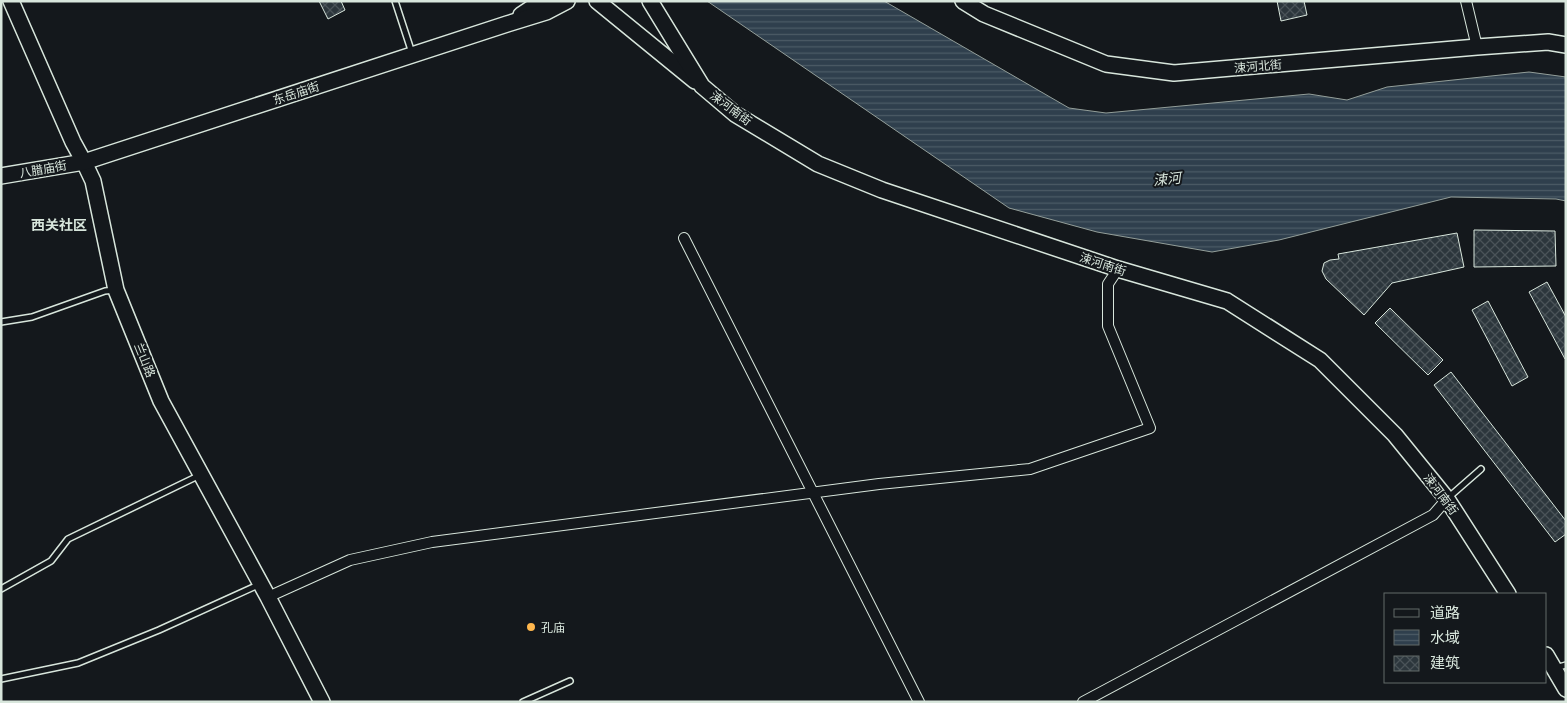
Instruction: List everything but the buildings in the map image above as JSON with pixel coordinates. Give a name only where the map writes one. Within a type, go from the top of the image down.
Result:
[{"type":"main road","name":"兰山路","points":[[11,1],[73,142],[93,181],[116,290],[161,401],[265,590],[322,702]]},
{"type":"main road","name":"东岳庙街","points":[[507,24],[542,1]]},
{"type":"main road","name":"东岳庙街","points":[[84,162],[546,12],[567,1]]},
{"type":"main road","points":[[597,1],[735,114]]},
{"type":"main road","points":[[610,1],[652,39],[660,36],[665,24]]},
{"type":"main road","name":"涑河南街","points":[[650,1],[702,86],[735,114],[818,164],[872,186],[1118,269],[1227,301],[1320,360],[1395,435],[1446,499],[1507,593]]},
{"type":"main road","name":"涑河北街","points":[[963,1],[984,14],[1106,64],[1174,73],[1477,47],[1548,42],[1566,44]]},
{"type":"main road","name":"八腊庙街","points":[[1,176],[84,162]]},
{"type":"main road","points":[[1547,656],[1560,666],[1566,689]]},
{"type":"street","points":[[1466,1],[1477,47]]},
{"type":"street","points":[[684,238],[919,702]]},
{"type":"street","points":[[265,590],[350,560],[432,542],[813,493],[1030,469],[1150,428],[1108,326],[1108,284],[1118,269]]},
{"type":"street","points":[[1083,702],[1433,515],[1446,499]]},
{"type":"lane","points":[[395,1],[413,55]]},
{"type":"lane","points":[[1,322],[32,317],[105,291],[116,290]]},
{"type":"lane","points":[[1446,499],[1481,469]]},
{"type":"lane","points":[[1,589],[51,561],[68,539],[201,474]]},
{"type":"lane","points":[[1,679],[78,664],[159,630],[265,590]]},
{"type":"lane","points":[[523,702],[570,681]]},
{"type":"water","name":"涑河","points":[[707,1],[884,1],[1069,108],[1106,113],[1309,94],[1347,100],[1387,87],[1529,72],[1566,77],[1566,201],[1556,199],[1451,197],[1279,240],[1212,252],[1097,232],[1009,208]]},
{"type":"place","name":"孔庙","points":[[531,627]]},
{"type":"district","name":"西关社区","points":[[59,225]]}]
